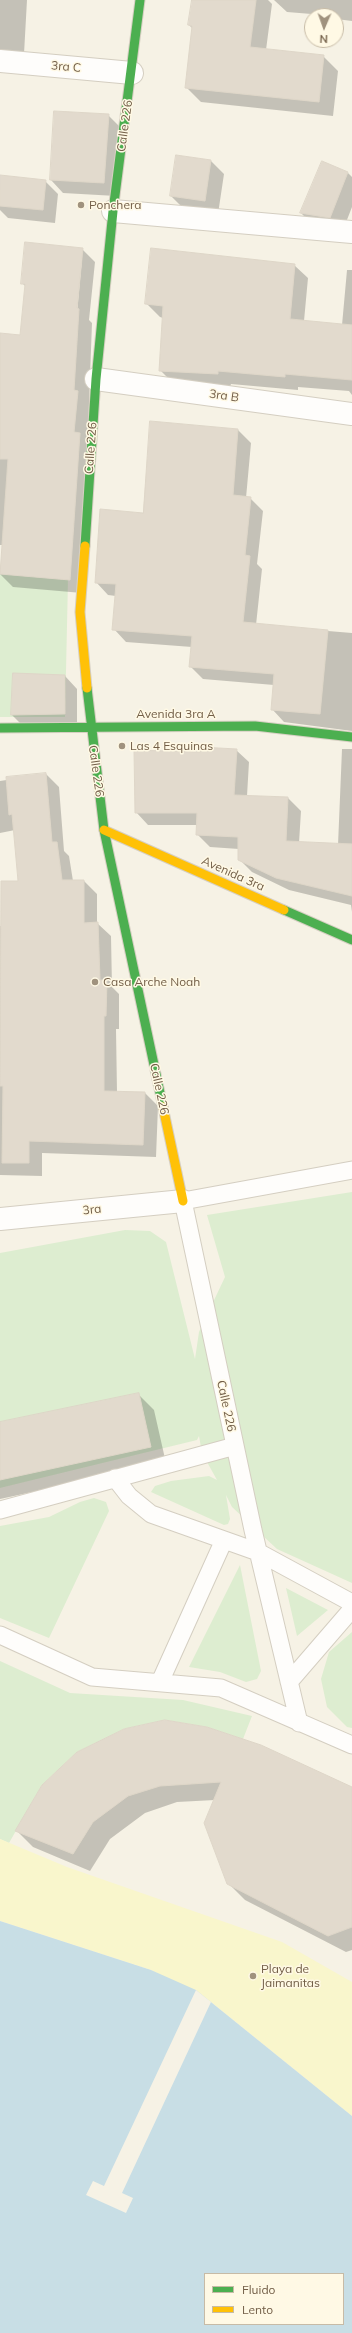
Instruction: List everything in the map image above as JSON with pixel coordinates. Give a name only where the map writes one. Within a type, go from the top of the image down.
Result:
[{"type":"street","name":"Calle 226","points":[[140,0],[132,73],[113,211],[96,379],[80,612],[90,726],[104,830],[183,1200]]},
{"type":"street","name":"3ra C","points":[[0,61],[132,73]]},
{"type":"street","points":[[113,211],[352,232]]},
{"type":"street","name":"3ra B","points":[[96,379],[352,414]]},
{"type":"street","name":"Avenida 3ra A","points":[[0,728],[90,726],[254,726],[352,737]]},
{"type":"street","name":"Avenida 3ra","points":[[104,830],[352,940]]},
{"type":"street","name":"3ra","points":[[0,1219],[183,1200]]},
{"type":"lane","points":[[183,1200],[352,1170]]},
{"type":"lane","name":"Calle 226","points":[[183,1200],[253,1530],[299,1723]]},
{"type":"lane","points":[[0,1510],[235,1446]]},
{"type":"lane","points":[[115,1478],[128,1496],[150,1514],[258,1552],[352,1603]]},
{"type":"lane","points":[[160,1682],[224,1540]]},
{"type":"lane","points":[[289,1682],[352,1609]]},
{"type":"lane","points":[[0,1635],[92,1677],[221,1688],[352,1745]]},
{"type":"green space","points":[[0,574],[68,580],[65,717],[0,717]]},
{"type":"green space","points":[[352,1192],[352,1583],[277,1549],[232,1507],[226,1495],[230,1519],[228,1524],[224,1525],[151,1492],[155,1486],[171,1481],[209,1476],[217,1480],[202,1453],[199,1436],[197,1440],[0,1488],[0,1253],[125,1230],[150,1231],[166,1242],[195,1359],[199,1332],[225,1277],[207,1215]]},
{"type":"green space","points":[[94,1498],[106,1502],[109,1511],[49,1638],[0,1618],[0,1526],[49,1517],[80,1502]]},
{"type":"green space","points":[[240,1565],[261,1671],[257,1679],[246,1682],[220,1672],[189,1667]]},
{"type":"green space","points":[[286,1588],[328,1610],[297,1636]]},
{"type":"green space","points":[[352,1632],[352,1728],[347,1727],[327,1707],[321,1679],[329,1652]]},
{"type":"green space","points":[[0,1661],[70,1693],[183,1700],[252,1716],[243,1739],[207,1727],[165,1720],[124,1729],[77,1752],[42,1785],[9,1843],[0,1839]]},
{"type":"sand","name":"Playa de Jaimanitas","points":[[0,1839],[67,1867],[282,1942],[352,1982],[352,2116],[211,2002],[151,1970],[0,1921]]},
{"type":"water","points":[[0,1921],[151,1970],[196,1990],[352,2116],[352,2333],[0,2333]]},
{"type":"pier","points":[[196,1990],[211,2002],[122,2193],[133,2198],[126,2213],[86,2195],[93,2181],[104,2186]]},
{"type":"building","points":[[192,0],[256,0],[250,47],[324,55],[319,102],[185,88],[192,26],[188,25]]},
{"type":"building","points":[[54,111],[109,114],[104,183],[50,180]]},
{"type":"building","points":[[176,155],[211,160],[205,201],[170,196]]},
{"type":"building","points":[[322,161],[348,172],[330,218],[300,213]]},
{"type":"building","points":[[0,175],[46,180],[43,210],[0,206]]},
{"type":"building","points":[[25,242],[83,248],[77,308],[79,309],[74,390],[78,391],[74,432],[80,433],[70,580],[0,574],[8,459],[0,459],[0,333],[20,335],[25,284],[21,284]]},
{"type":"building","points":[[151,248],[295,264],[290,319],[352,325],[352,380],[285,374],[285,377],[218,371],[218,374],[159,371],[163,306],[145,304]]},
{"type":"building","points":[[150,421],[238,429],[233,495],[251,497],[245,555],[250,556],[243,622],[328,630],[320,714],[271,710],[274,674],[189,667],[192,636],[112,630],[116,584],[95,583],[100,509],[143,513]]},
{"type":"building","points":[[13,673],[65,675],[65,714],[11,715]]},
{"type":"building","points":[[200,747],[237,749],[234,795],[288,797],[286,841],[352,844],[352,896],[276,878],[238,860],[238,837],[196,835],[197,813],[135,813],[134,750],[200,752]]},
{"type":"building","points":[[46,773],[52,842],[57,842],[62,880],[84,880],[84,923],[98,922],[100,980],[107,980],[106,1016],[104,1016],[104,1091],[145,1092],[143,1145],[29,1141],[29,1163],[2,1163],[3,1086],[0,1086],[1,881],[18,881],[12,814],[9,815],[6,777]]},
{"type":"building","points":[[139,1393],[151,1447],[0,1480],[0,1422]]},
{"type":"building","points":[[165,1720],[207,1727],[261,1745],[352,1787],[352,1927],[328,1936],[227,1884],[204,1823],[221,1782],[160,1786],[128,1796],[93,1822],[73,1854],[15,1831],[42,1785],[77,1752],[124,1729]]},
{"type":"traffic: fast","points":[[85,546],[96,379],[113,211],[140,0]]},
{"type":"traffic: fast","points":[[87,688],[104,830],[163,1107]]},
{"type":"traffic: fast","points":[[0,728],[255,726],[352,737]]},
{"type":"traffic: fast","points":[[284,910],[352,940]]},
{"type":"traffic: slow","points":[[85,546],[80,612],[87,688]]},
{"type":"traffic: slow","points":[[104,830],[284,910]]},
{"type":"traffic: slow","points":[[163,1107],[183,1201]]},
{"type":"place","name":"Ponchera","points":[[81,205]]},
{"type":"place","name":"Las 4 Esquinas","points":[[122,746]]},
{"type":"place","name":"Casa Arche Noah","points":[[95,982]]},
{"type":"place","name":"Playa de Jaimanitas","points":[[253,1976]]}]
